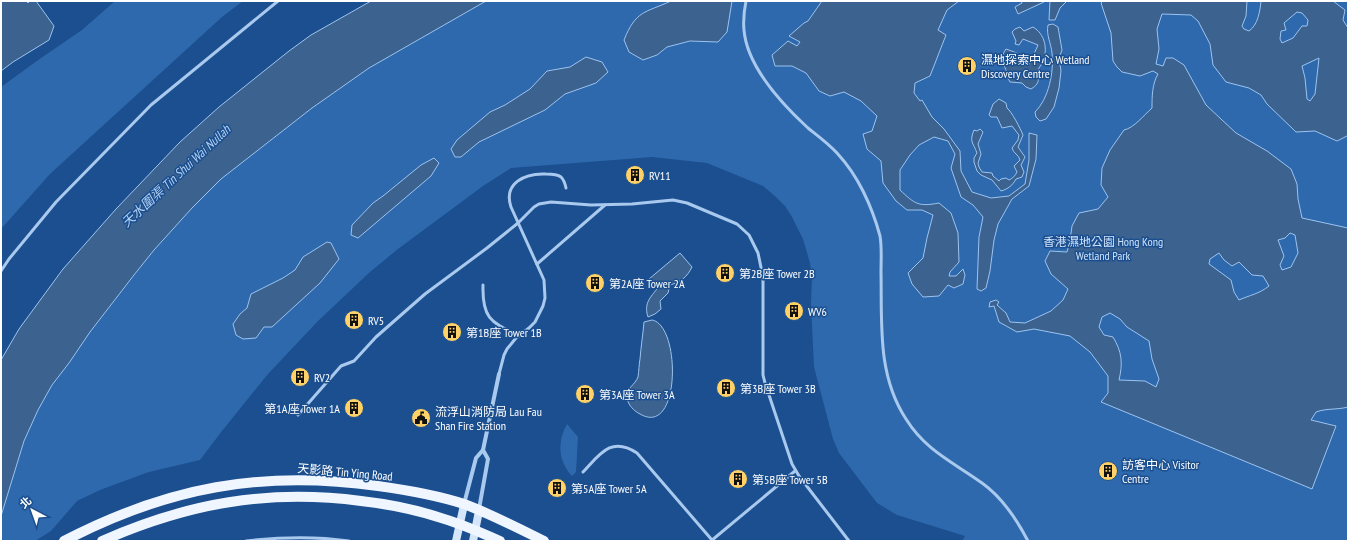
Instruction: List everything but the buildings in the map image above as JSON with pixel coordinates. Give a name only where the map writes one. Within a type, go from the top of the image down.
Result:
[{"type":"main road","name":"天影路 Tin Ying Road","points":[[64,541],[88,528],[167,498],[214,487],[269,481],[300,480],[358,484],[433,495],[479,511],[544,541]]},
{"type":"main road","points":[[102,541],[148,522],[214,504],[272,496],[322,497],[393,505],[438,516],[500,541]]},
{"type":"main road","points":[[456,541],[464,505]]},
{"type":"main road","points":[[473,541],[479,511]]},
{"type":"street","points":[[464,505],[476,458],[483,450],[499,374]]},
{"type":"street","points":[[479,511],[488,459],[483,450]]},
{"type":"lane","points":[[1,271],[9,259],[56,202],[151,104],[278,1]]},
{"type":"lane","points":[[746,1],[744,30],[746,45],[752,59],[782,102],[794,115],[837,153],[847,165],[858,182],[870,207],[880,238],[883,356],[888,382],[899,407],[915,431],[930,447],[983,484],[1000,500],[1012,514],[1028,541]]},
{"type":"lane","points":[[499,374],[507,349],[518,336],[535,322],[543,306],[545,288],[544,280],[511,207],[509,195],[518,180],[534,174],[557,175],[565,182],[566,188]]},
{"type":"lane","points":[[298,415],[341,366],[354,361],[376,337],[425,294],[487,248],[518,223],[534,207],[545,202],[606,205],[679,201],[737,224],[749,235],[756,246],[763,277],[764,383],[795,471],[849,541]]},
{"type":"lane","points":[[536,264],[606,205]]},
{"type":"lane","points":[[483,285],[485,311],[490,319],[518,336]]},
{"type":"lane","points":[[583,472],[603,451],[611,446],[631,449],[637,453],[711,541],[795,471]]},
{"type":"lane","points":[[246,541],[291,538],[315,538],[349,541]]},
{"type":"green space","points":[[115,1],[243,1],[222,17],[50,174],[1,229],[1,87],[82,30]]},
{"type":"green space","name":"香港濕地公園 Hong Kong Wetland Park","points":[[486,1],[1348,1],[1348,541],[962,541],[965,536],[897,515],[877,503],[839,453],[833,439],[814,367],[811,304],[812,277],[810,263],[803,239],[785,206],[763,186],[707,163],[652,157],[511,168],[483,186],[398,249],[370,272],[318,321],[268,374],[200,460],[149,472],[100,490],[77,501],[51,531],[35,541],[1,541],[1,516],[24,441],[38,409],[52,385],[90,332],[154,250],[221,179],[312,108],[369,68]]},
{"type":"green space","points":[[567,424],[578,437],[576,472],[572,476],[564,464],[560,451],[560,444]]},
{"type":"water","points":[[1,1],[26,1],[28,3],[30,1],[36,1],[54,26],[49,40],[1,71]]},
{"type":"water","name":"天水圍渠 Tin Shui Wai Nullah","points":[[371,1],[486,1],[369,68],[312,108],[221,179],[192,208],[154,250],[134,275],[90,332],[52,385],[38,410],[24,441],[1,516],[1,360],[19,329],[63,269],[116,209],[180,142],[219,107],[289,51],[311,35]]},
{"type":"water","points":[[671,1],[732,1],[727,32],[718,42],[690,41],[667,47],[657,55],[643,60],[629,52],[624,40],[628,30],[637,18],[648,11]]},
{"type":"water","points":[[822,1],[959,1],[947,10],[938,30],[946,35],[930,76],[915,83],[914,93],[920,101],[922,100],[932,117],[944,129],[960,151],[961,171],[972,192],[991,198],[1009,196],[1025,184],[1029,160],[1029,133],[1037,135],[1036,159],[1029,186],[1012,199],[998,224],[986,288],[981,291],[977,289],[979,237],[983,217],[973,205],[961,197],[951,168],[955,154],[948,141],[934,137],[919,145],[900,170],[900,190],[917,203],[926,205],[939,203],[951,213],[958,233],[959,262],[950,272],[949,276],[956,276],[963,269],[965,275],[963,284],[954,288],[948,285],[939,296],[923,297],[912,284],[908,273],[923,258],[933,215],[922,210],[907,210],[896,201],[883,183],[881,161],[867,149],[863,134],[872,131],[877,116],[861,101],[844,92],[830,96],[819,91],[806,73],[792,66],[775,66],[772,55],[788,41],[797,46],[800,42],[789,36],[808,21]]},
{"type":"water","points":[[1021,1],[1044,2],[1018,14],[1015,7],[1022,3]]},
{"type":"water","points":[[1050,1],[1067,1],[1060,8],[1055,20],[1049,20]]},
{"type":"water","points":[[1103,1],[1247,1],[1246,16],[1242,26],[1244,29],[1249,31],[1255,25],[1261,1],[1333,1],[1345,10],[1343,20],[1348,28],[1348,139],[1347,136],[1337,141],[1315,131],[1296,132],[1267,104],[1261,95],[1249,88],[1226,82],[1213,65],[1210,44],[1198,21],[1191,15],[1162,14],[1157,29],[1159,49],[1156,64],[1163,66],[1166,58],[1173,58],[1184,65],[1206,105],[1236,133],[1267,151],[1291,169],[1297,184],[1302,218],[1348,228],[1348,407],[1316,412],[1311,420],[1336,426],[1312,489],[1101,402],[1108,393],[1108,376],[1090,352],[1070,336],[1034,329],[1017,332],[999,322],[994,306],[989,307],[990,302],[996,300],[999,302],[997,305],[1006,313],[1010,322],[1025,323],[1051,311],[1063,300],[1068,289],[1051,274],[1045,261],[1050,251],[1067,252],[1072,226],[1079,213],[1098,209],[1108,197],[1101,185],[1102,168],[1110,150],[1124,130],[1135,124],[1152,108],[1153,86],[1158,74],[1153,71],[1140,76],[1122,72],[1117,67],[1113,61],[1111,33],[1101,3]],"holes":[[[1297,12],[1302,13],[1308,20],[1307,26],[1302,26],[1293,38],[1282,43],[1280,39],[1281,31],[1286,30],[1284,23]],[[1319,58],[1315,94],[1310,101],[1307,99],[1302,66]],[[1290,233],[1295,235],[1298,253],[1291,267],[1282,270],[1280,265],[1284,256],[1278,240],[1285,238]],[[1219,253],[1224,260],[1232,266],[1239,262],[1252,275],[1263,276],[1269,286],[1258,293],[1239,300],[1234,292],[1231,280],[1209,264],[1210,259]],[[1110,313],[1120,319],[1127,327],[1149,341],[1152,359],[1159,379],[1156,387],[1145,381],[1119,380],[1121,368],[1120,353],[1113,337],[1104,335],[1099,327],[1102,317]]]},
{"type":"water","points":[[1053,24],[1058,27],[1062,50],[1059,58],[1061,71],[1059,88],[1054,107],[1046,119],[1040,121],[1036,117],[1035,112],[1044,100],[1050,84],[1052,53],[1048,36],[1048,25]]},
{"type":"water","points":[[1020,27],[1024,31],[1033,27],[1037,30],[1043,38],[1045,47],[1043,62],[1038,71],[1038,82],[1031,89],[1022,83],[1010,82],[1002,61],[1002,56],[1006,49],[1017,53],[1015,59],[1029,65],[1038,45],[1023,39],[1019,45],[1015,44],[1016,41],[1012,32]]},
{"type":"water","points":[[586,57],[602,62],[608,72],[596,83],[565,94],[545,110],[479,142],[461,157],[455,157],[451,149],[457,140],[490,112],[505,105],[530,89],[547,71],[570,67]]},
{"type":"water","points":[[999,99],[1006,103],[1007,108],[1022,132],[1023,135],[1018,147],[1025,157],[1021,165],[1024,172],[1022,177],[1016,179],[1010,186],[1001,191],[992,180],[981,175],[977,171],[974,158],[977,153],[972,140],[974,130],[977,131],[980,129],[983,132],[978,144],[981,154],[978,163],[982,172],[992,173],[993,176],[999,181],[1006,178],[1009,180],[1015,176],[1017,172],[1014,166],[1020,160],[1012,148],[1018,140],[1019,135],[1012,126],[1002,128],[997,117],[991,117],[989,115],[993,104]]},
{"type":"water","points":[[434,158],[439,163],[431,176],[358,238],[351,235],[352,225],[373,203],[421,165]]},
{"type":"water","points":[[327,242],[331,243],[339,259],[320,283],[272,327],[264,327],[256,338],[243,339],[236,335],[233,324],[240,314],[247,308],[251,294],[283,278],[295,270],[303,257]]},
{"type":"water","points":[[680,253],[692,267],[683,279],[670,285],[668,293],[660,301],[661,309],[648,317],[647,303],[660,285],[649,279]]},
{"type":"water","points":[[652,320],[661,326],[668,340],[672,358],[672,378],[669,396],[663,410],[653,417],[640,414],[630,405],[627,398],[629,389],[638,377],[644,322]]},
{"type":"place","name":"濕地探索中心 Wetland Discovery Centre","points":[[967,66]]},
{"type":"place","name":"RV11","points":[[635,175]]},
{"type":"place","name":"第2B座 Tower 2B","points":[[725,273]]},
{"type":"place","name":"第2A座 Tower 2A","points":[[595,283]]},
{"type":"place","name":"WV6","points":[[794,311]]},
{"type":"place","name":"RV5","points":[[354,320]]},
{"type":"place","name":"第1B座 Tower 1B","points":[[452,332]]},
{"type":"place","name":"RV2","points":[[300,377]]},
{"type":"place","name":"第3B座 Tower 3B","points":[[726,388]]},
{"type":"place","name":"第3A座 Tower 3A","points":[[585,394]]},
{"type":"place","name":"第1A座 Tower 1A","points":[[354,408]]},
{"type":"place","name":"流浮山消防局 Lau Fau Shan Fire Station","points":[[421,418]]},
{"type":"place","name":"訪客中心 Visitor Centre","points":[[1108,471]]},
{"type":"place","name":"第5B座 Tower 5B","points":[[738,479]]},
{"type":"place","name":"第5A座 Tower 5A","points":[[557,488]]}]
